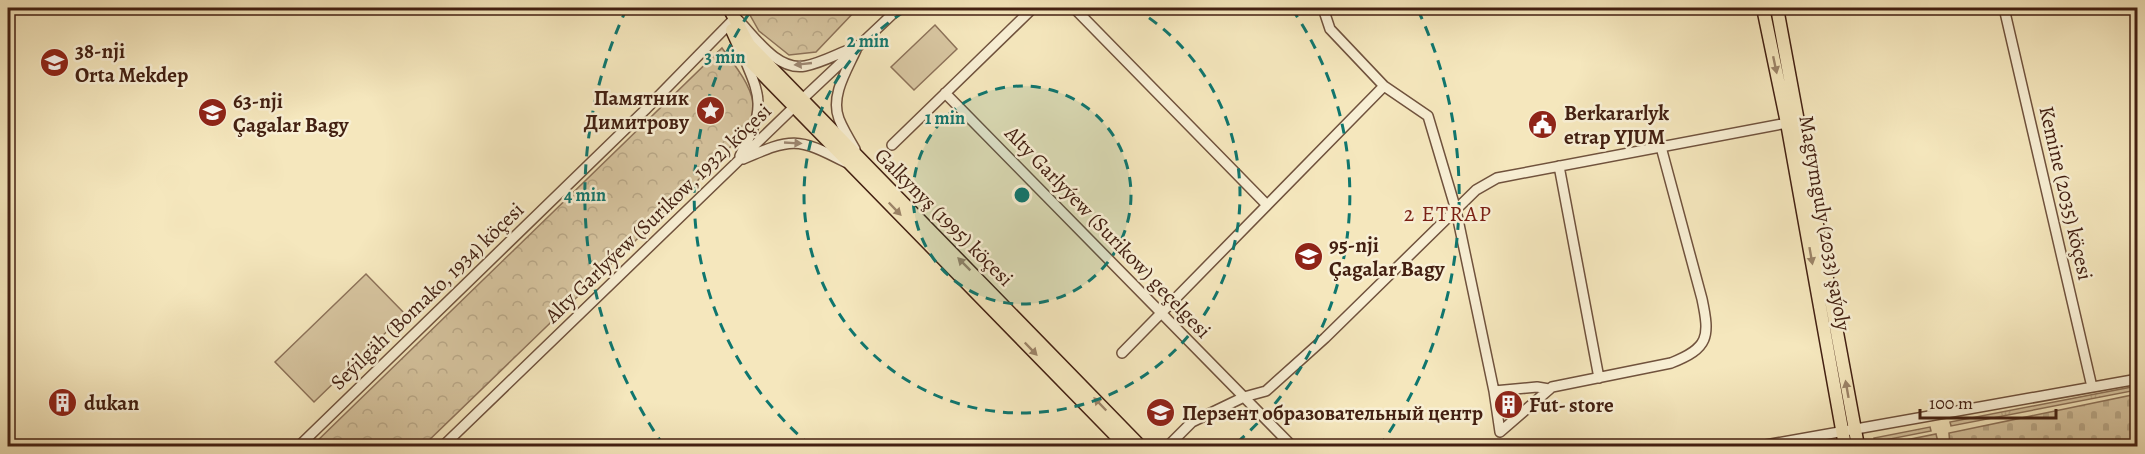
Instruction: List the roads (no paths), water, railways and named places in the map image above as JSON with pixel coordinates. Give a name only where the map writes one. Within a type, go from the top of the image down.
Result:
[{"type":"main road","name":"Magtymguly (2033) şaýoly","points":[[1763,8],[1848,430],[1858,447]]},
{"type":"main road","name":"Magtymguly (2033) şaýoly","points":[[1777,8],[1848,430],[1845,447]]},
{"type":"main road","name":"Galkynyş (1995) köçesi","points":[[729,14],[743,54],[798,103],[1140,447]]},
{"type":"main road","name":"Galkynyş (1995) köçesi","points":[[729,14],[749,45],[798,103]]},
{"type":"main road","name":"Galkynyş (1995) köçesi","points":[[856,162],[1126,447]]},
{"type":"street","points":[[312,8],[349,8]]},
{"type":"street","name":"Alty Garlyýew (Surikow, 1932) köçesi","points":[[443,447],[899,8]]},
{"type":"street","points":[[892,145],[1033,8]]},
{"type":"street","points":[[1074,8],[1268,205]]},
{"type":"street","points":[[1323,8],[1330,29],[1384,86],[1428,116],[1456,210],[1494,391],[1500,432],[1549,389]]},
{"type":"street","name":"Kemine (2035) köçesi","points":[[2004,8],[2091,387]]},
{"type":"street","points":[[729,14],[777,59],[790,65],[805,66],[858,46]]},
{"type":"street","name":"Seýilgäh (Bomako, 1934) köçesi","points":[[299,447],[645,110],[729,14]]},
{"type":"street","points":[[856,162],[839,119],[836,103],[841,84],[858,46]]},
{"type":"street","points":[[738,161],[753,125],[758,105],[756,91],[743,54]]},
{"type":"street","points":[[1122,353],[1384,86]]},
{"type":"street","name":"Alty Garlyýew (Surikow) geçelgesi","points":[[945,93],[1292,447]]},
{"type":"street","points":[[1168,447],[1192,422],[1244,397],[1266,391],[1325,338],[1476,190],[1497,178],[1787,123]]},
{"type":"street","points":[[738,161],[780,143],[792,142],[807,144],[856,162]]},
{"type":"street","points":[[1494,391],[1537,387],[1549,389],[1671,363],[1697,349],[1707,335],[1707,324],[1699,289],[1661,147]]},
{"type":"street","points":[[1559,166],[1599,378]]},
{"type":"street","points":[[1760,447],[2138,379]]},
{"type":"place","name":"38-nji Orta Mekdep","points":[[54,63]]},
{"type":"place","name":"Памятник Димитрову","points":[[710,110]]},
{"type":"place","name":"63-nji Çagalar Bagy","points":[[212,113]]},
{"type":"place","name":"Berkararlyk etrap YJUM","points":[[1543,125]]},
{"type":"place","name":"95-nji Çagalar Bagy","points":[[1308,257]]},
{"type":"place","name":"dukan","points":[[63,403]]},
{"type":"place","name":"Fut- store","points":[[1508,405]]},
{"type":"place","name":"Перзент образовательный центр","points":[[1161,413]]},
{"type":"district","name":"2 ETRAP","points":[[1448,214]]}]
